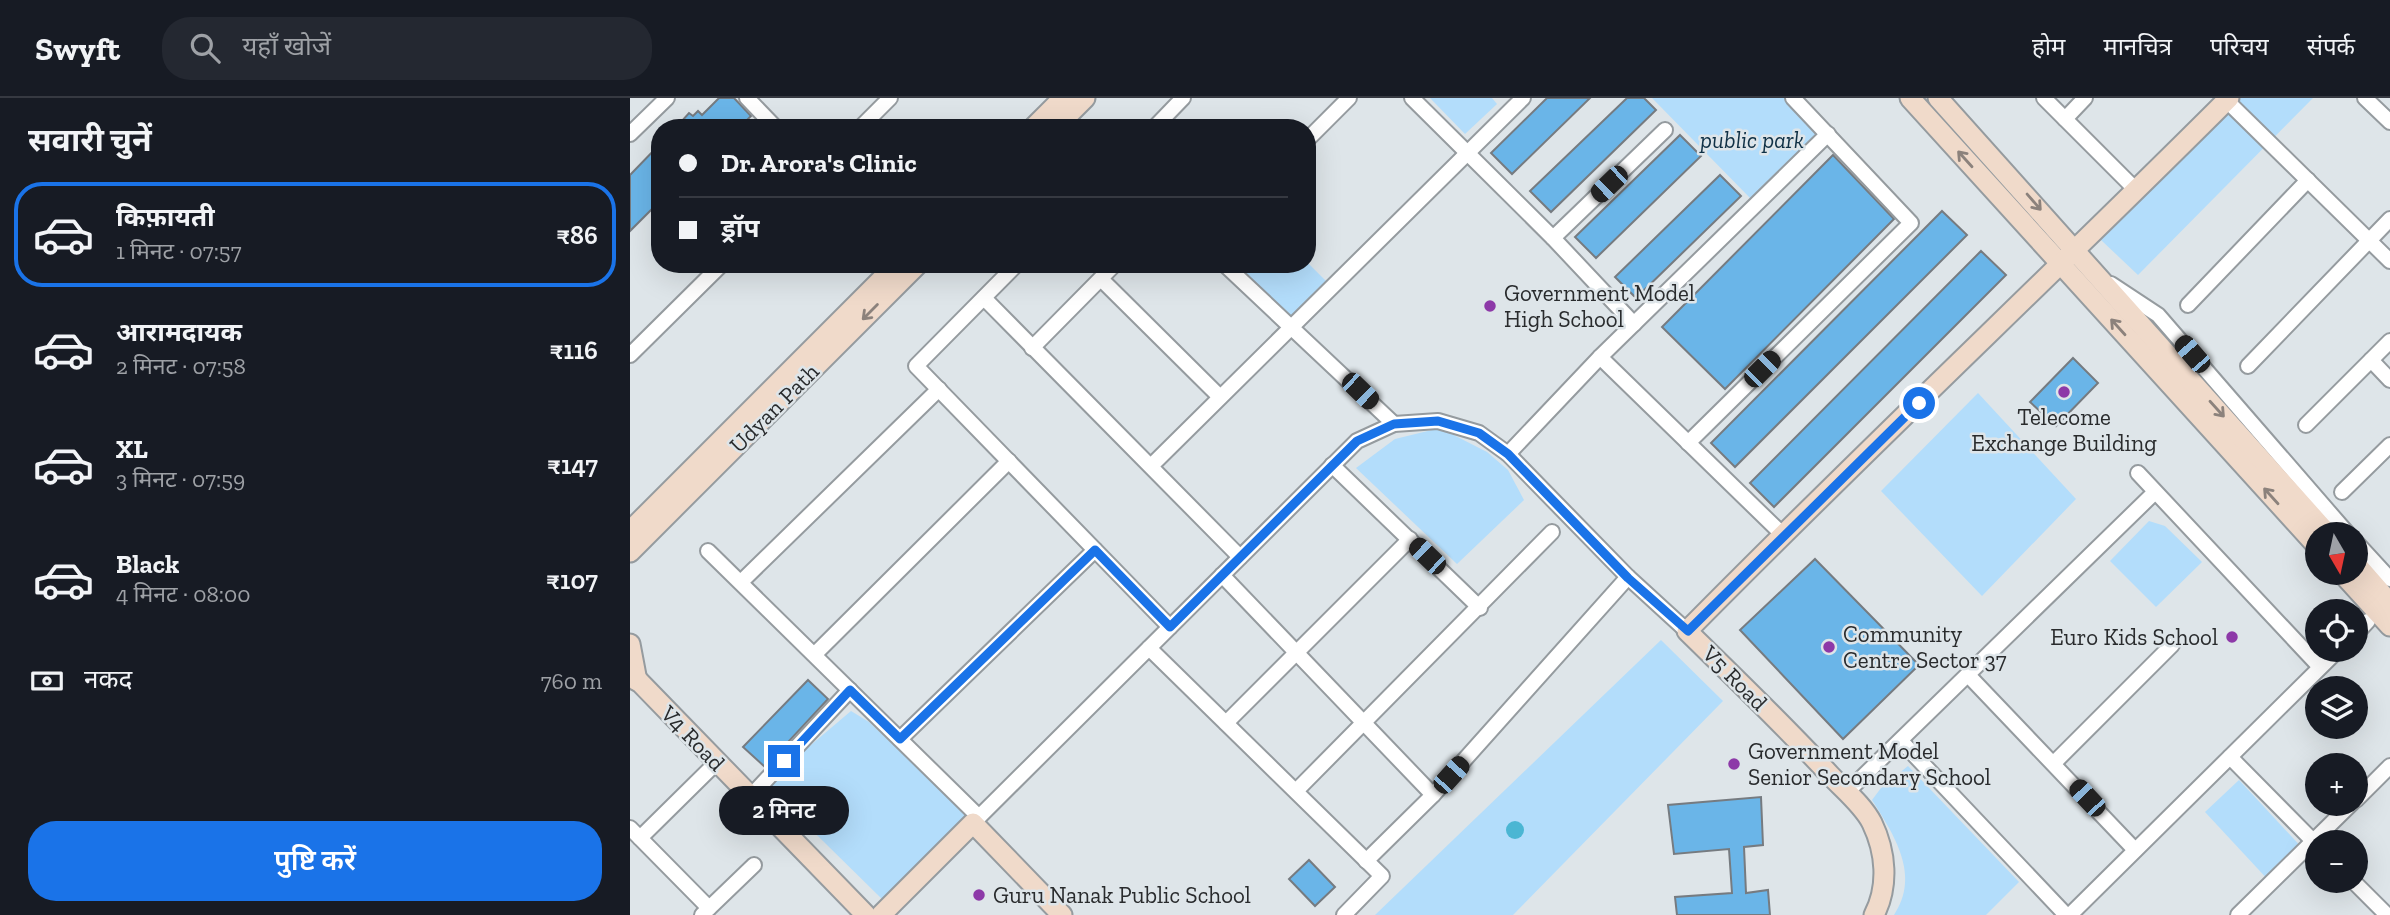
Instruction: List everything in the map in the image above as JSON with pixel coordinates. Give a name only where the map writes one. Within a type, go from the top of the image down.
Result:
[{"type":"main road","points":[[1042,119],[1063,98]]},
{"type":"main road","points":[[1064,119],[1085,98]]},
{"type":"main road","points":[[1910,98],[2305,533]]},
{"type":"main road","points":[[1938,98],[2317,522]]},
{"type":"main road","name":"V5 Road","points":[[1874,915],[1881,901],[1885,878],[1883,859],[1871,822],[1688,631],[1782,534],[2062,266],[2228,99]]},
{"type":"main road","name":"Udyan Path","points":[[630,548],[889,273]]},
{"type":"main road","name":"Udyan Path","points":[[630,548],[909,273]]},
{"type":"main road","points":[[2368,578],[2390,603]]},
{"type":"main road","points":[[2353,585],[2390,626]]},
{"type":"main road","points":[[630,644],[632,677]]},
{"type":"main road","name":"V4 Road","points":[[632,677],[866,915]]},
{"type":"main road","points":[[881,915],[976,820],[1062,915]]},
{"type":"street","points":[[630,134],[667,98]]},
{"type":"street","points":[[747,98],[767,119]]},
{"type":"street","points":[[869,119],[890,98]]},
{"type":"street","points":[[1163,119],[1183,98]]},
{"type":"street","points":[[1316,131],[1349,98]]},
{"type":"street","points":[[1412,98],[1553,238],[1634,324]]},
{"type":"street","points":[[1151,466],[1523,98]]},
{"type":"street","points":[[1688,443],[1911,223],[1793,98]]},
{"type":"street","points":[[2044,98],[2137,191]]},
{"type":"street","points":[[2065,119],[2085,98]]},
{"type":"street","points":[[2365,98],[2390,122]]},
{"type":"street","points":[[2228,99],[2390,261]]},
{"type":"street","points":[[1553,238],[1665,130]]},
{"type":"street","points":[[1508,454],[1600,357],[1828,134]]},
{"type":"street","points":[[2188,305],[2308,180]]},
{"type":"street","points":[[2248,366],[2390,219]]},
{"type":"street","points":[[630,355],[713,273]]},
{"type":"street","points":[[1008,273],[916,366],[1170,627]]},
{"type":"street","points":[[1032,348],[1107,273]]},
{"type":"street","points":[[1234,273],[1394,424]]},
{"type":"street","points":[[2098,276],[2158,314],[2338,522]]},
{"type":"street","points":[[1101,279],[1220,397]]},
{"type":"street","points":[[984,298],[1240,557]]},
{"type":"street","points":[[2306,425],[2390,341]]},
{"type":"street","points":[[1600,357],[1782,534]]},
{"type":"street","points":[[2371,360],[2390,380]]},
{"type":"street","points":[[741,582],[939,389]]},
{"type":"street","points":[[708,551],[900,739],[976,820],[1357,441],[1394,424],[1438,421],[1479,433],[1508,454],[1628,578],[1688,631]]},
{"type":"street","points":[[2342,492],[2390,444]]},
{"type":"street","points":[[815,654],[1009,461]]},
{"type":"street","points":[[1332,465],[1480,608]]},
{"type":"street","points":[[2138,473],[2320,667]]},
{"type":"street","points":[[1846,793],[1902,742],[2155,492]]},
{"type":"street","points":[[1296,791],[1480,608],[1552,532]]},
{"type":"street","points":[[1226,723],[1410,540]]},
{"type":"street","points":[[900,739],[1095,550]]},
{"type":"street","points":[[2368,554],[2390,579]]},
{"type":"street","points":[[1222,575],[1433,795]]},
{"type":"street","points":[[1366,861],[1433,795],[1628,578]]},
{"type":"street","points":[[2054,763],[2172,645]]},
{"type":"street","points":[[1149,648],[1382,876],[1344,915]]},
{"type":"street","points":[[1902,742],[2068,915],[2325,662]]},
{"type":"street","points":[[1969,676],[2135,850]]},
{"type":"street","points":[[750,797],[850,690]]},
{"type":"street","points":[[2230,757],[2305,833]]},
{"type":"street","points":[[716,763],[635,833],[705,911],[754,865]]},
{"type":"street","points":[[2368,788],[2390,766]]},
{"type":"street","points":[[2327,830],[2341,816]]},
{"type":"street","points":[[2238,915],[2305,852]]},
{"type":"street","points":[[2365,893],[2387,915]]},
{"type":"green space","points":[[1430,98],[1492,98],[1497,104],[1465,134]]},
{"type":"green space","name":"public park","points":[[1652,98],[1787,98],[1820,134],[1752,200]]},
{"type":"green space","points":[[2241,98],[2313,98],[2138,275],[2101,240]]},
{"type":"green space","points":[[1316,271],[1328,283],[1287,324],[1237,273]]},
{"type":"green space","points":[[1978,393],[2076,499],[1982,596],[1881,491]]},
{"type":"green space","points":[[1440,428],[1487,452],[1508,470],[1524,500],[1457,564],[1356,468],[1395,439]]},
{"type":"green space","points":[[2149,521],[2165,526],[2202,562],[2156,607],[2110,561]]},
{"type":"green space","points":[[1661,640],[1723,701],[1513,915],[1375,915]]},
{"type":"green space","points":[[851,711],[869,722],[969,816],[883,900],[765,784]]},
{"type":"green space","points":[[1908,766],[2019,882],[1986,915],[1894,915],[1902,900],[1905,870],[1896,841],[1872,800],[1881,788]]},
{"type":"green space","points":[[2239,780],[2305,851],[2271,883],[2205,812]]},
{"type":"shaded area","points":[[1515,821],[1521,824],[1524,830],[1521,836],[1515,839],[1509,836],[1506,830],[1509,824]]},
{"type":"building","points":[[719,98],[734,98],[751,116],[748,119],[684,119],[689,113],[693,116],[698,111],[702,115]]},
{"type":"building","points":[[1547,98],[1590,98],[1512,174],[1491,153]]},
{"type":"building","points":[[1627,98],[1644,98],[1656,110],[1551,212],[1530,191]]},
{"type":"building","points":[[1680,135],[1701,156],[1596,258],[1575,237]]},
{"type":"building","points":[[651,153],[651,210],[630,231],[630,175]]},
{"type":"building","points":[[1833,155],[1894,219],[1725,389],[1662,327]]},
{"type":"building","points":[[1720,175],[1741,196],[1636,298],[1615,277]]},
{"type":"building","points":[[1942,211],[1967,235],[1735,467],[1711,443]]},
{"type":"building","points":[[1981,251],[2006,275],[1774,507],[1750,483]]},
{"type":"building","name":"Telecome Exchange Building","points":[[2073,358],[2098,383],[2056,426],[2030,402]]},
{"type":"building","name":"Community Centre Sector 37","points":[[1815,559],[1919,665],[1843,739],[1740,630]]},
{"type":"building","points":[[808,680],[828,699],[765,767],[743,747]]},
{"type":"building","points":[[1761,797],[1763,845],[1744,847],[1746,893],[1768,890],[1770,915],[1677,915],[1675,897],[1732,893],[1729,849],[1674,854],[1668,805]]},
{"type":"building","points":[[1309,860],[1335,887],[1315,906],[1289,879]]},
{"type":"place","name":"Government Model High School","points":[[1490,306]]},
{"type":"place","name":"Telecome Exchange Building","points":[[2064,392]]},
{"type":"place","name":"Euro Kids School","points":[[2232,637]]},
{"type":"place","name":"Community Centre Sector 37","points":[[1829,647]]},
{"type":"place","name":"Government Model Senior Secondary School","points":[[1734,764]]},
{"type":"place","name":"Guru Nanak Public School","points":[[979,895]]},
{"type":"route","points":[[784,761],[850,690],[900,739],[1095,550],[1170,627],[1357,441],[1394,424],[1438,421],[1479,433],[1508,454],[1628,578],[1688,631],[1782,534],[1919,403]]}]
